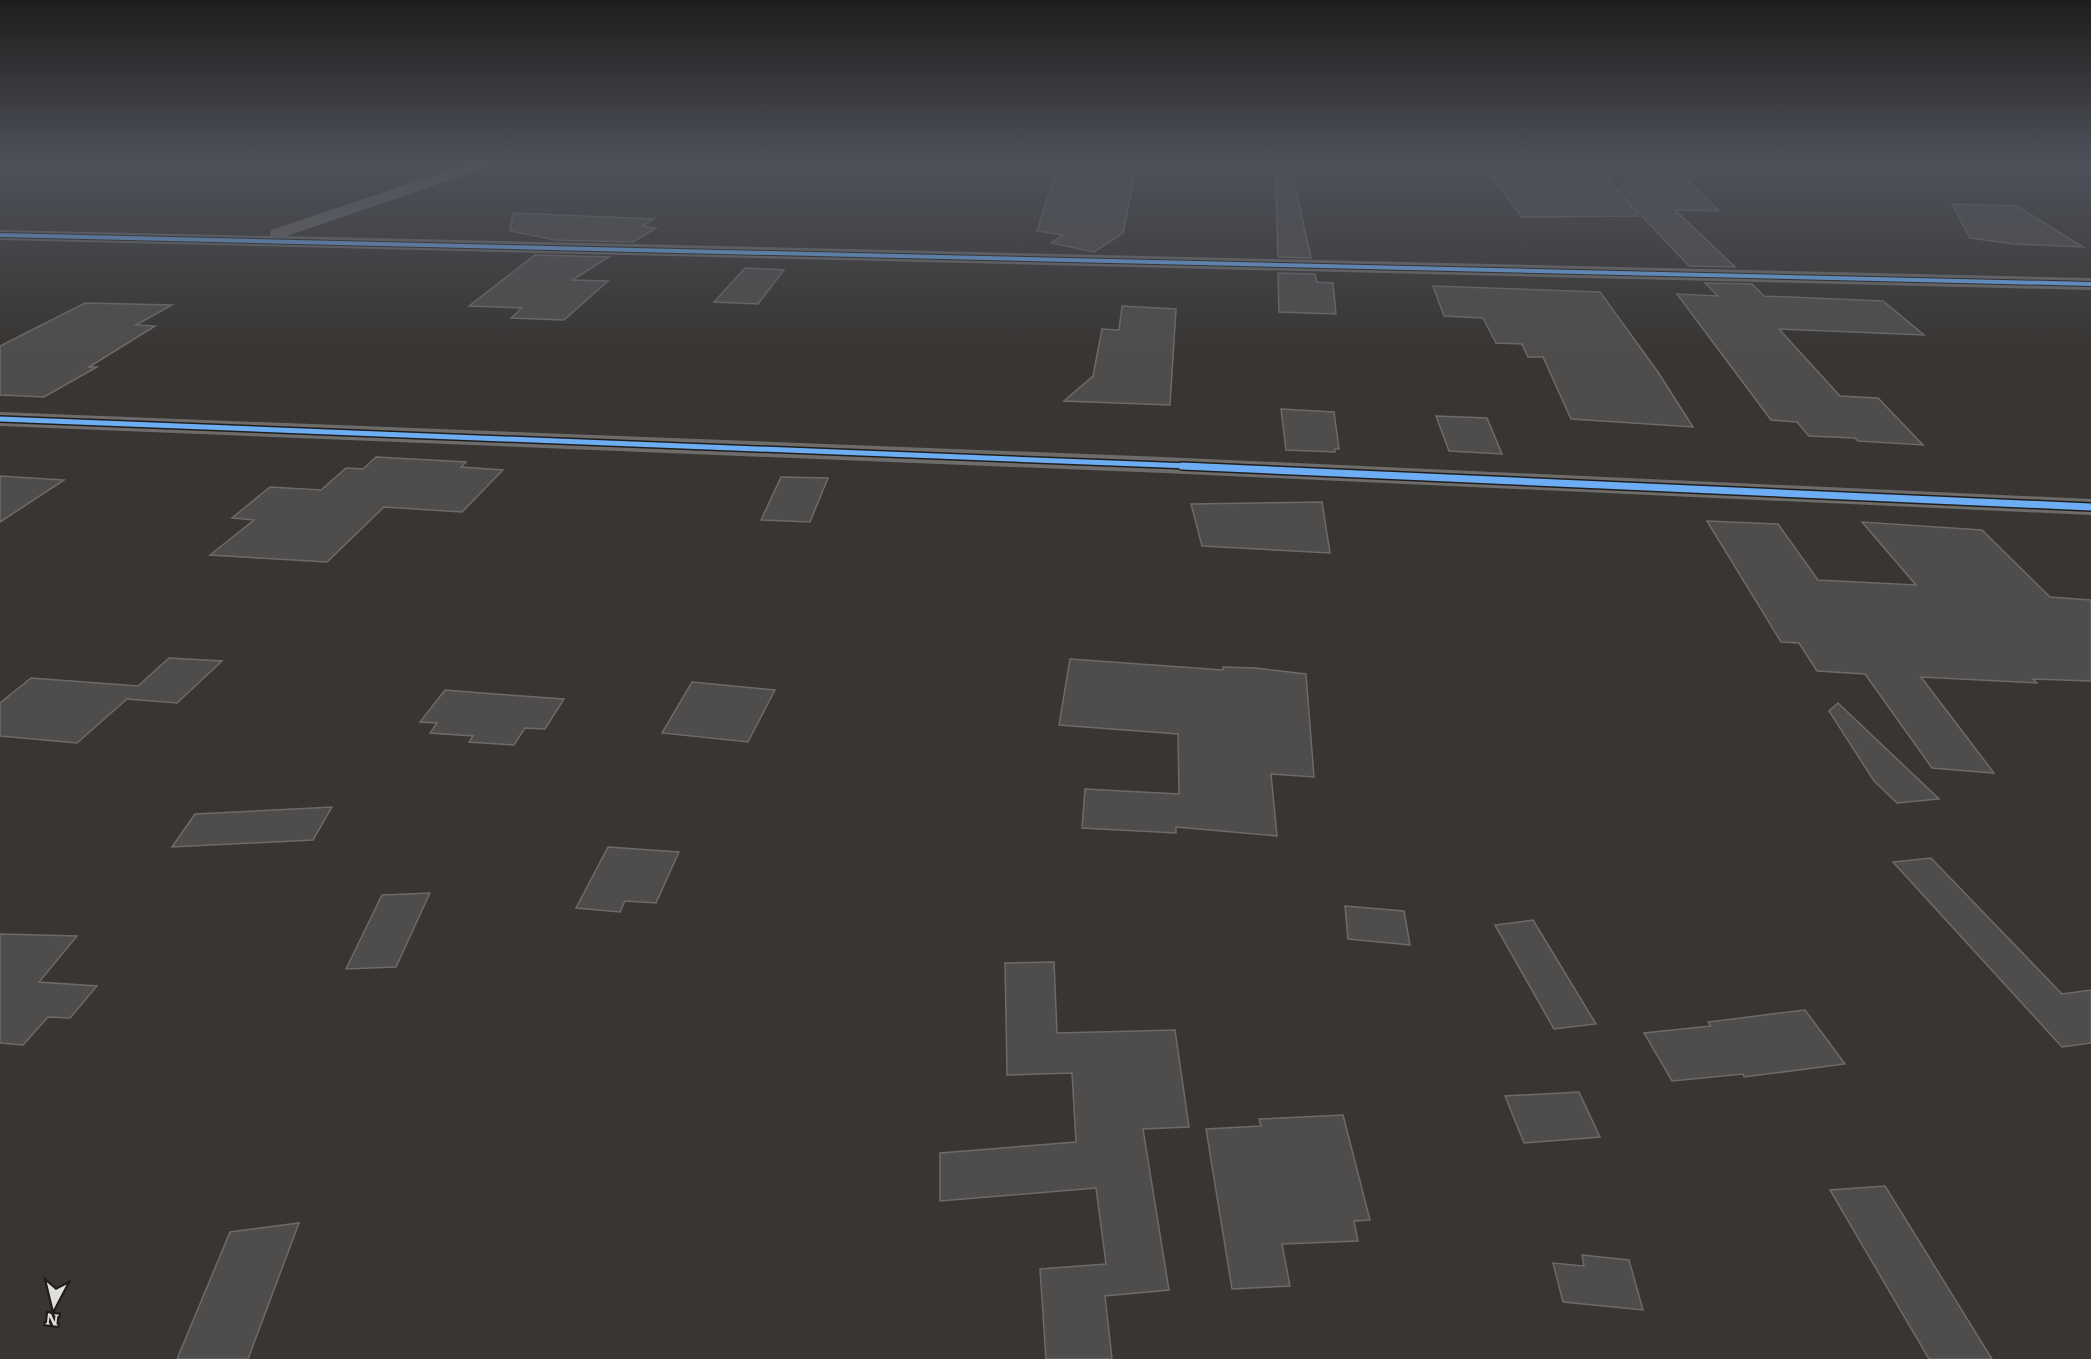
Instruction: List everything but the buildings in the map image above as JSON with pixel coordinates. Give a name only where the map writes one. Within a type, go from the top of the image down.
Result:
[{"type":"street","points":[[256,241],[299,226]]},
{"type":"street","points":[[0,235],[2091,284]]},
{"type":"street","points":[[0,419],[1151,464],[2091,507]]},
{"type":"cycle path","points":[[0,235],[2091,284]]},
{"type":"cycle path","points":[[0,419],[1163,465],[2091,507]]}]
